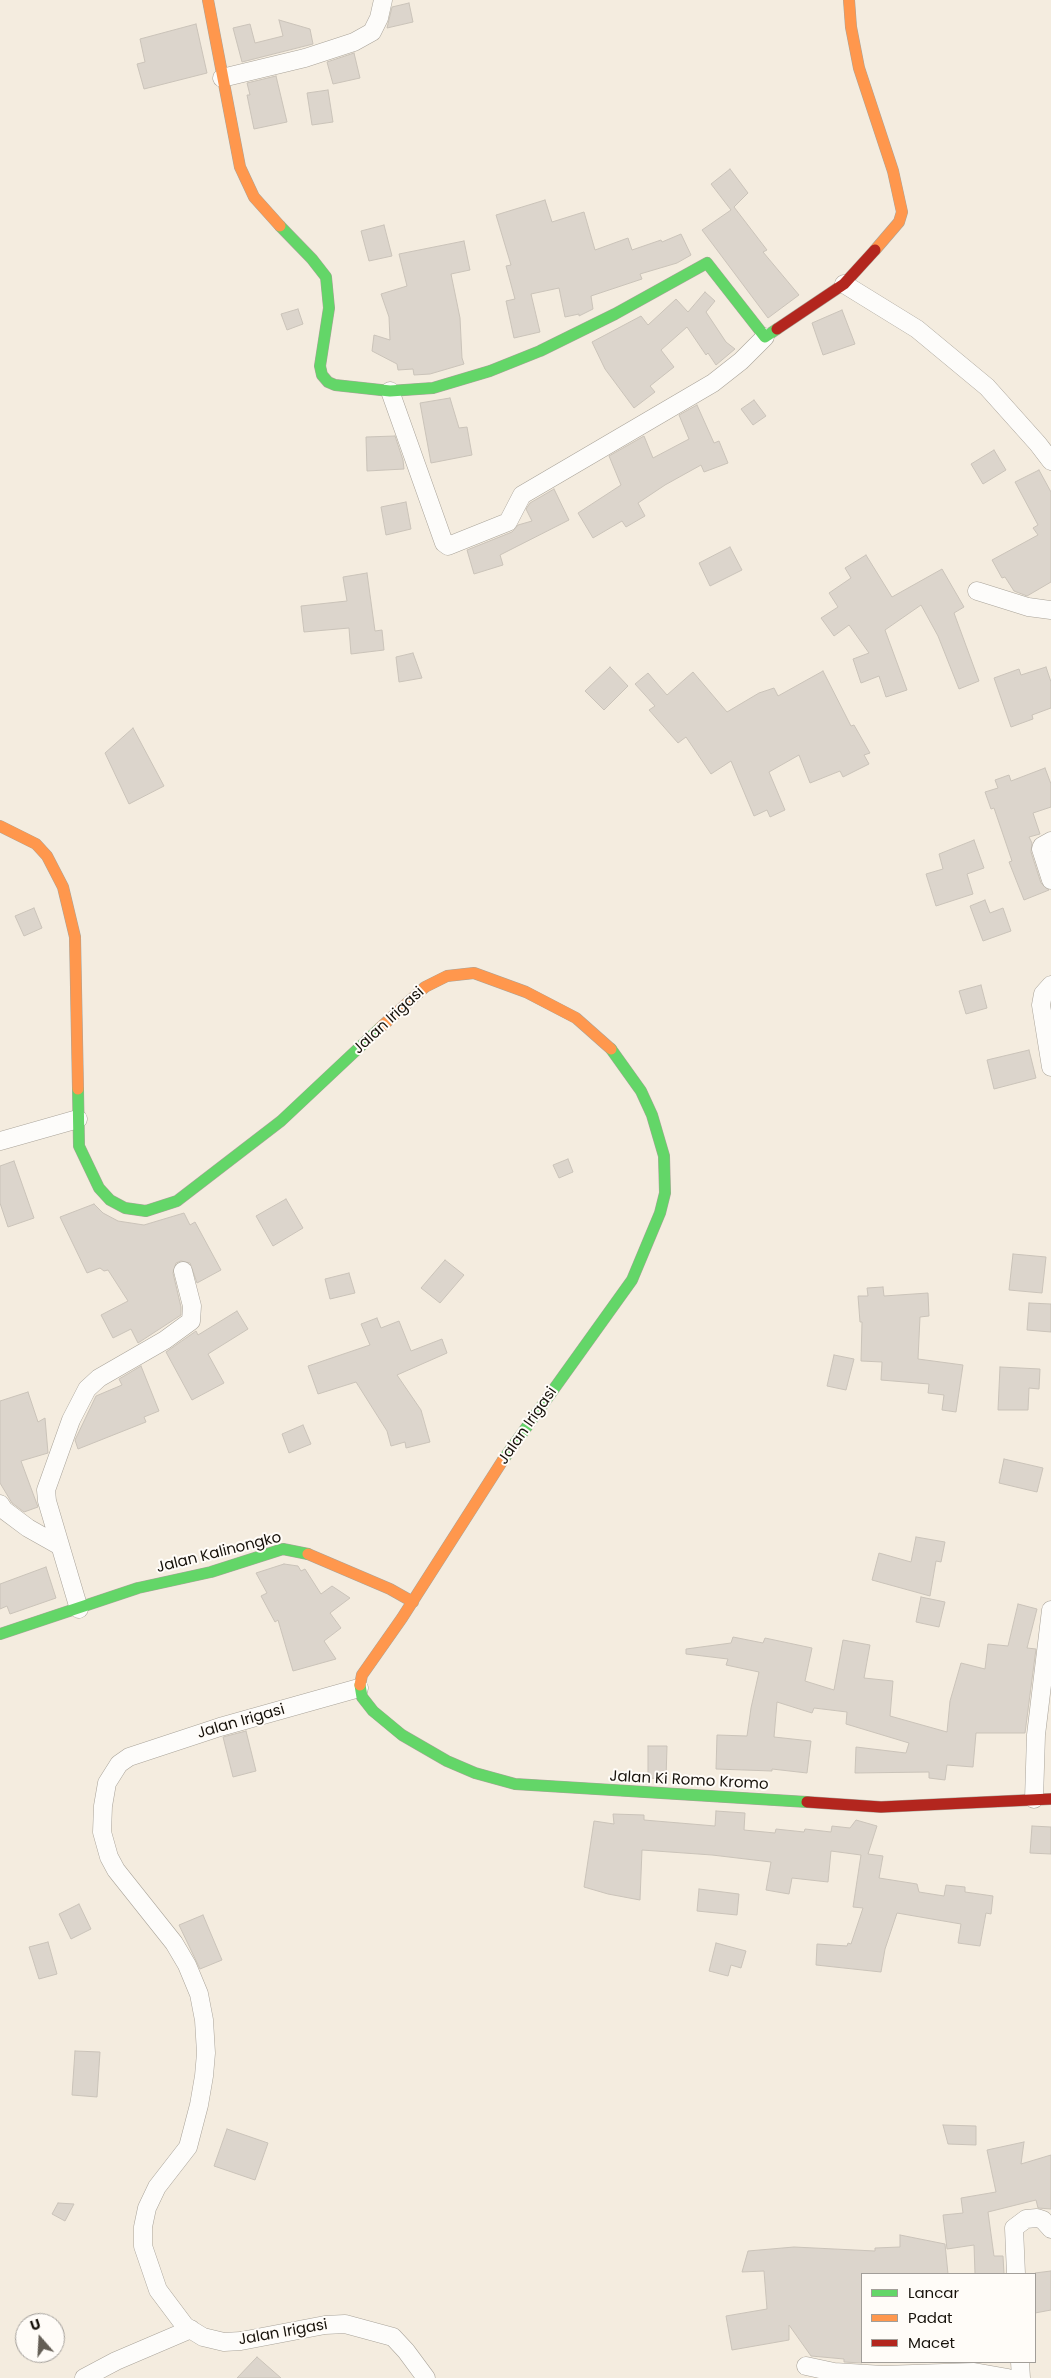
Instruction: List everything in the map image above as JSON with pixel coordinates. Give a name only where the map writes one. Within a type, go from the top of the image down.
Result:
[{"type":"street","points":[[208,0],[235,152],[247,183],[266,212],[312,259],[326,277],[329,308],[320,366],[322,375],[328,382],[335,385],[390,391],[432,388],[490,371],[540,351],[615,314],[707,263],[765,337]]},
{"type":"street","points":[[222,78],[304,58],[354,42],[372,32],[379,18],[383,0]]},
{"type":"street","points":[[390,391],[444,543],[448,546],[508,522],[522,495],[713,383],[741,361],[765,337],[844,284],[891,232],[899,222],[902,212],[893,171],[857,60],[851,27],[850,0]]},
{"type":"street","points":[[844,284],[918,329],[987,387],[1051,461]]},
{"type":"street","points":[[977,591],[1028,606],[1051,610]]},
{"type":"street","name":"Jalan Irigasi","points":[[0,826],[36,844],[47,856],[63,887],[72,918],[74,937],[79,1146],[82,1157],[104,1194],[131,1210],[158,1209],[177,1201],[281,1121],[425,987],[447,976],[474,973],[526,992],[576,1018],[608,1045],[641,1091],[660,1139],[664,1156],[666,1193],[660,1213],[632,1280],[509,1451],[412,1602],[362,1675],[358,1688],[220,1727],[129,1757],[119,1764],[107,1783],[103,1806],[102,1832],[109,1857],[116,1870],[174,1943],[199,1994],[204,2020],[206,2053],[204,2076],[200,2105],[188,2147],[157,2188],[147,2208],[143,2227],[143,2246],[158,2290],[185,2326],[203,2337],[224,2342],[261,2338],[325,2325],[344,2324],[392,2337],[406,2350],[426,2378]]},
{"type":"street","points":[[1051,842],[1042,846],[1041,849],[1051,880]]},
{"type":"street","points":[[1051,986],[1044,990],[1041,1005],[1051,1067]]},
{"type":"street","points":[[0,1141],[78,1119]]},
{"type":"street","points":[[79,1609],[45,1496],[77,1405],[87,1389],[99,1378],[190,1324],[193,1318],[192,1306],[183,1271]]},
{"type":"street","points":[[0,1504],[4,1510],[28,1528],[60,1546]]},
{"type":"street","name":"Jalan Kalinongko","points":[[0,1634],[138,1588],[212,1572],[283,1549],[305,1553],[390,1589],[412,1602]]},
{"type":"street","points":[[1043,1799],[1036,1735],[1051,1610]]},
{"type":"street","name":"Jalan Ki Romo Kromo","points":[[358,1688],[366,1704],[402,1735],[446,1760],[474,1773],[515,1784],[882,1807],[1043,1799]]},
{"type":"street","points":[[1016,2273],[1014,2228],[1026,2219],[1037,2218],[1043,2220],[1051,2229]]},
{"type":"street","points":[[84,2378],[116,2361],[191,2329]]},
{"type":"street","points":[[1020,2363],[1021,2378]]},
{"type":"street","points":[[806,2366],[834,2372],[884,2374],[974,2372],[1008,2378]]},
{"type":"building","points":[[409,3],[413,22],[387,28],[392,7]]},
{"type":"building","points":[[279,20],[310,29],[313,44],[242,62],[233,28],[250,24],[255,43],[283,36]]},
{"type":"building","points":[[196,24],[207,73],[144,89],[137,64],[145,62],[140,39]]},
{"type":"building","points":[[354,53],[360,78],[333,84],[327,62]]},
{"type":"building","points":[[276,76],[287,122],[254,129],[247,95],[250,95],[247,83]]},
{"type":"building","points":[[328,90],[333,122],[312,125],[307,93]]},
{"type":"building","points":[[730,169],[748,193],[734,207],[767,250],[763,252],[799,295],[768,318],[702,230],[731,210],[711,184]]},
{"type":"building","points":[[545,200],[552,222],[584,212],[595,250],[628,238],[632,250],[661,240],[662,242],[681,234],[691,255],[677,263],[640,274],[642,279],[591,296],[593,309],[579,316],[579,314],[565,317],[559,288],[531,294],[540,332],[514,338],[506,301],[515,299],[506,266],[511,265],[496,215]]},
{"type":"building","points":[[384,225],[392,256],[369,261],[361,231]]},
{"type":"building","points":[[464,241],[470,270],[451,274],[460,318],[464,364],[430,374],[414,375],[413,369],[398,370],[397,364],[372,351],[374,335],[390,340],[389,317],[381,294],[407,286],[399,254]]},
{"type":"building","points":[[705,292],[715,301],[706,312],[726,342],[735,349],[716,365],[708,353],[706,355],[687,327],[661,350],[674,367],[650,386],[655,392],[634,408],[605,369],[592,342],[641,316],[648,325],[676,299],[688,312]]},
{"type":"building","points":[[298,309],[303,324],[287,330],[281,314]]},
{"type":"building","points":[[842,310],[855,344],[823,355],[812,323]]},
{"type":"building","points":[[450,398],[459,428],[467,427],[472,455],[431,463],[420,403]]},
{"type":"building","points":[[754,400],[766,416],[753,425],[741,409]]},
{"type":"building","points":[[697,405],[714,443],[719,441],[728,463],[704,472],[701,465],[665,485],[638,503],[645,516],[626,527],[622,521],[593,538],[578,513],[621,485],[609,456],[644,436],[653,458],[689,439],[679,415]]},
{"type":"building","points":[[395,436],[404,469],[367,471],[366,437]]},
{"type":"building","points":[[994,450],[1006,470],[983,484],[971,464]]},
{"type":"building","points":[[1039,470],[1051,492],[1051,582],[1027,596],[1014,591],[1005,577],[1002,578],[992,560],[1038,535],[1033,528],[1038,525],[1015,482]]},
{"type":"building","points":[[554,489],[569,520],[500,555],[503,565],[474,574],[467,550],[512,532],[518,525],[532,521],[526,509],[530,503]]},
{"type":"building","points":[[406,502],[411,529],[386,535],[381,507]]},
{"type":"building","points":[[730,547],[742,570],[710,586],[699,563]]},
{"type":"building","points":[[866,555],[892,597],[942,569],[964,607],[954,613],[979,681],[959,689],[938,636],[921,605],[885,630],[907,690],[886,697],[879,676],[861,683],[853,659],[869,653],[849,625],[834,636],[821,618],[838,607],[829,593],[851,578],[845,568]]},
{"type":"building","points":[[367,573],[375,631],[382,630],[384,650],[351,654],[349,628],[304,632],[301,606],[347,601],[343,577]]},
{"type":"building","points":[[413,653],[422,678],[399,682],[396,657]]},
{"type":"building","points":[[610,667],[628,686],[604,710],[585,691]]},
{"type":"building","points":[[1046,667],[1051,682],[1051,708],[1032,715],[1033,719],[1011,727],[994,678],[1019,669],[1021,675]]},
{"type":"building","points":[[823,671],[851,726],[854,725],[870,753],[864,755],[869,764],[843,777],[840,771],[810,783],[799,755],[769,772],[785,810],[770,817],[767,810],[754,816],[731,761],[711,774],[686,737],[678,743],[649,710],[655,706],[635,684],[648,673],[667,695],[693,672],[727,712],[759,693],[774,688],[778,696]]},
{"type":"building","points":[[133,728],[164,786],[129,804],[105,753]]},
{"type":"building","points":[[1045,768],[1051,784],[1051,807],[1033,813],[1040,834],[1029,837],[1032,843],[1031,852],[1041,883],[1049,890],[1024,900],[1009,862],[1012,861],[994,808],[991,809],[985,792],[998,788],[995,780],[1009,775],[1011,781]]},
{"type":"building","points":[[974,840],[984,868],[967,874],[973,894],[936,906],[926,874],[943,869],[939,854]]},
{"type":"building","points":[[985,900],[990,913],[1003,908],[1011,931],[983,941],[970,906]]},
{"type":"building","points":[[34,908],[42,928],[24,936],[15,916]]},
{"type":"building","points":[[981,985],[987,1008],[966,1014],[959,991]]},
{"type":"building","points":[[1029,1050],[1036,1078],[994,1089],[987,1060]]},
{"type":"building","points":[[568,1159],[573,1172],[559,1178],[553,1165]]},
{"type":"building","points":[[14,1161],[34,1218],[8,1227],[0,1203],[0,1166]]},
{"type":"building","points":[[286,1199],[303,1228],[273,1246],[256,1216]]},
{"type":"building","points":[[94,1204],[103,1213],[118,1221],[144,1225],[184,1213],[190,1225],[195,1222],[221,1270],[197,1283],[190,1263],[181,1261],[176,1263],[173,1273],[181,1315],[138,1343],[131,1329],[113,1338],[101,1315],[128,1301],[108,1270],[104,1271],[100,1268],[87,1273],[60,1217]]},
{"type":"building","points":[[1013,1254],[1046,1257],[1042,1293],[1009,1290]]},
{"type":"building","points":[[445,1260],[464,1275],[440,1303],[421,1288]]},
{"type":"building","points":[[349,1273],[355,1293],[330,1299],[325,1279]]},
{"type":"building","points":[[883,1287],[884,1296],[928,1293],[929,1316],[920,1317],[918,1359],[963,1365],[956,1412],[942,1410],[944,1395],[928,1393],[929,1384],[881,1380],[882,1362],[861,1361],[862,1322],[860,1322],[858,1296],[868,1296],[867,1288]]},
{"type":"building","points":[[1029,1303],[1051,1304],[1051,1332],[1027,1330]]},
{"type":"building","points":[[237,1311],[248,1329],[208,1354],[224,1383],[192,1400],[166,1352],[196,1331],[198,1335]]},
{"type":"building","points":[[377,1318],[381,1328],[399,1321],[411,1351],[442,1339],[447,1353],[397,1375],[421,1410],[430,1442],[406,1448],[405,1442],[391,1446],[387,1431],[356,1382],[318,1394],[308,1366],[370,1345],[361,1324]]},
{"type":"building","points":[[834,1355],[854,1359],[846,1390],[827,1386]]},
{"type":"building","points":[[141,1366],[159,1411],[144,1417],[146,1422],[78,1449],[75,1440],[96,1396],[122,1385],[119,1379]]},
{"type":"building","points":[[1000,1367],[1040,1369],[1039,1389],[1029,1388],[1028,1410],[998,1410]]},
{"type":"building","points":[[28,1392],[38,1422],[45,1418],[48,1453],[21,1461],[38,1507],[24,1512],[12,1503],[0,1483],[0,1401]]},
{"type":"building","points":[[303,1425],[311,1444],[289,1453],[282,1434]]},
{"type":"building","points":[[1004,1459],[1043,1468],[1037,1492],[999,1483]]},
{"type":"building","points":[[916,1537],[945,1542],[941,1562],[936,1561],[930,1596],[872,1580],[879,1553],[911,1562]]},
{"type":"building","points":[[284,1564],[298,1566],[301,1571],[305,1569],[321,1594],[332,1586],[350,1598],[330,1613],[341,1628],[324,1641],[336,1659],[293,1671],[278,1620],[275,1622],[261,1596],[267,1593],[256,1573]]},
{"type":"building","points":[[46,1567],[56,1598],[10,1614],[7,1606],[0,1609],[0,1584]]},
{"type":"building","points":[[921,1597],[945,1602],[939,1627],[916,1622]]},
{"type":"building","points":[[1018,1604],[1037,1609],[1027,1648],[1036,1649],[1025,1733],[976,1733],[973,1767],[947,1765],[945,1780],[929,1778],[929,1772],[855,1773],[856,1747],[906,1753],[909,1743],[846,1724],[847,1712],[814,1708],[812,1713],[777,1702],[774,1737],[811,1741],[807,1773],[772,1769],[772,1771],[716,1769],[717,1735],[747,1736],[759,1672],[726,1665],[728,1659],[686,1654],[686,1649],[731,1643],[733,1637],[763,1643],[765,1638],[812,1648],[805,1681],[834,1690],[843,1640],[870,1645],[864,1678],[893,1681],[890,1716],[947,1732],[950,1701],[961,1663],[985,1669],[988,1644],[1008,1646]]},
{"type":"building","points":[[246,1731],[256,1771],[233,1777],[223,1737]]},
{"type":"building","points":[[648,1746],[667,1746],[666,1779],[648,1778]]},
{"type":"building","points":[[716,1811],[745,1813],[744,1830],[775,1833],[776,1829],[804,1832],[805,1829],[831,1832],[832,1826],[850,1828],[856,1820],[877,1826],[868,1854],[883,1856],[879,1878],[917,1884],[919,1892],[944,1896],[946,1885],[965,1887],[965,1892],[993,1896],[991,1914],[986,1913],[980,1946],[958,1943],[961,1924],[897,1913],[885,1949],[881,1972],[816,1965],[817,1944],[847,1946],[848,1943],[851,1944],[863,1908],[853,1907],[861,1855],[831,1851],[828,1882],[792,1878],[789,1894],[766,1890],[771,1862],[712,1855],[642,1850],[640,1900],[584,1887],[594,1821],[614,1824],[613,1814],[644,1815],[644,1820],[715,1826]]},
{"type":"building","points":[[1032,1826],[1051,1827],[1051,1854],[1030,1853]]},
{"type":"building","points":[[699,1889],[739,1894],[737,1915],[697,1911]]},
{"type":"building","points":[[79,1904],[91,1929],[71,1939],[59,1914]]},
{"type":"building","points":[[203,1915],[222,1960],[200,1969],[179,1925]]},
{"type":"building","points":[[48,1942],[57,1974],[39,1979],[29,1947]]},
{"type":"building","points":[[716,1943],[746,1951],[741,1968],[731,1965],[728,1976],[709,1971]]},
{"type":"building","points":[[75,2051],[100,2052],[97,2097],[72,2095]]},
{"type":"building","points":[[943,2125],[976,2126],[976,2145],[948,2144]]},
{"type":"building","points":[[227,2129],[268,2143],[255,2180],[214,2166]]},
{"type":"building","points":[[1024,2142],[1021,2164],[1051,2155],[1051,2209],[1038,2208],[1036,2200],[988,2212],[994,2256],[1003,2256],[1004,2273],[975,2273],[974,2245],[947,2249],[943,2215],[963,2213],[961,2198],[996,2192],[987,2150]]},
{"type":"building","points":[[58,2203],[74,2204],[65,2221],[52,2214]]},
{"type":"building","points":[[900,2235],[945,2244],[948,2273],[861,2273],[861,2363],[844,2362],[844,2359],[811,2356],[789,2325],[789,2340],[732,2350],[726,2316],[767,2309],[764,2271],[742,2272],[748,2251],[794,2247],[875,2251],[875,2248],[900,2247]]},
{"type":"building","points":[[1051,2271],[1051,2310],[1036,2313],[1035,2273]]},
{"type":"building","points":[[257,2357],[281,2378],[237,2378]]},
{"type":"traffic: fast","points":[[280,226],[312,259],[326,277],[329,308],[320,366],[322,375],[328,382],[335,385],[390,391],[433,388],[490,371],[540,351],[615,314],[707,263],[765,337],[777,329]]},
{"type":"traffic: fast","points":[[78,1089],[79,1146],[99,1188],[110,1200],[125,1208],[146,1211],[177,1201],[281,1121],[380,1028]]},
{"type":"traffic: fast","points":[[503,1460],[632,1280],[660,1213],[665,1193],[664,1156],[652,1115],[641,1091],[611,1049]]},
{"type":"traffic: fast","points":[[0,1634],[138,1588],[211,1572],[283,1549],[308,1554]]},
{"type":"traffic: fast","points":[[360,1685],[362,1697],[373,1711],[402,1735],[447,1761],[475,1773],[515,1784],[807,1802]]},
{"type":"traffic: slow","points":[[208,0],[240,167],[254,197],[280,226]]},
{"type":"traffic: slow","points":[[849,0],[851,27],[859,68],[893,171],[902,212],[899,222],[875,250]]},
{"type":"traffic: slow","points":[[0,826],[36,844],[47,856],[63,887],[75,937],[78,1089]]},
{"type":"traffic: slow","points":[[380,1028],[425,987],[447,976],[474,973],[526,992],[576,1018],[611,1049]]},
{"type":"traffic: slow","points":[[360,1685],[362,1675],[402,1618],[503,1460]]},
{"type":"traffic: slow","points":[[308,1554],[390,1589],[413,1602]]},
{"type":"traffic: jam","points":[[777,329],[844,284],[875,250]]},
{"type":"traffic: jam","points":[[807,1802],[881,1807],[1051,1799]]}]
